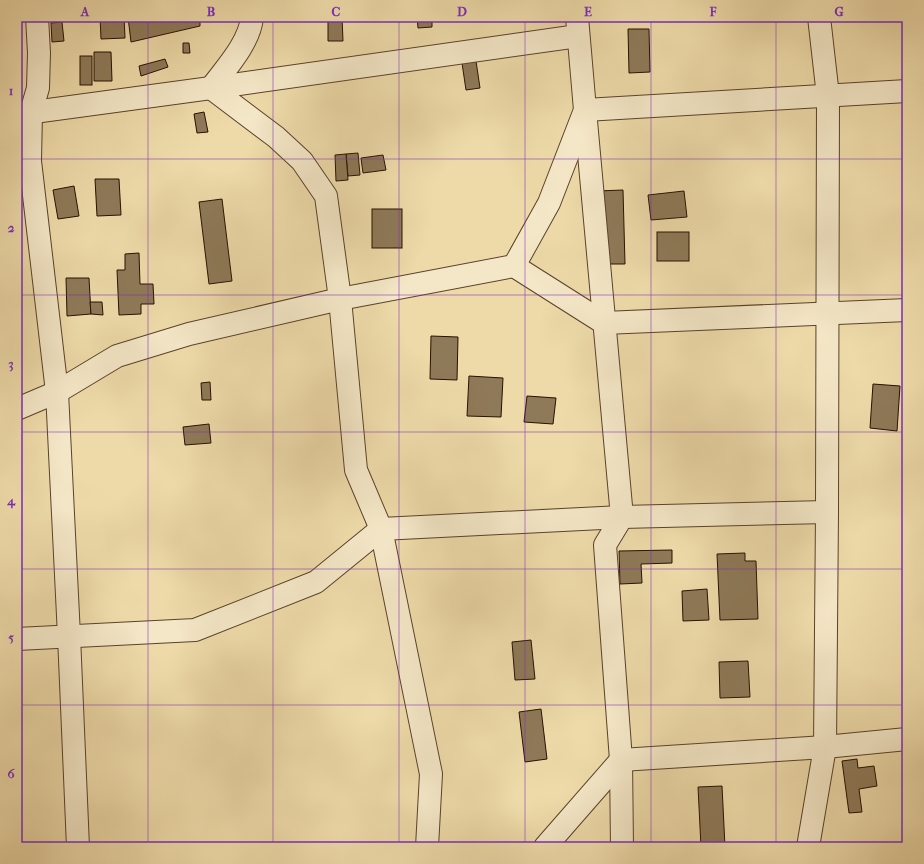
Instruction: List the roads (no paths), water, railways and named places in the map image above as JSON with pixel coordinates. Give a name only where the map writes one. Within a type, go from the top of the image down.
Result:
[{"type":"street","points":[[37,17],[39,53],[38,88],[24,113],[57,392],[78,847]]},
{"type":"street","points":[[211,88],[245,42],[252,22],[252,17]]},
{"type":"street","points":[[808,847],[825,747],[828,96],[818,17]]},
{"type":"street","points":[[24,113],[211,88],[578,26],[622,517],[605,545],[621,760],[622,847]]},
{"type":"street","points":[[211,88],[276,137],[302,161],[326,196],[340,299],[356,470],[381,529],[431,774],[427,847]]},
{"type":"street","points":[[585,110],[907,91]]},
{"type":"street","points":[[514,266],[549,203],[585,110]]},
{"type":"street","points":[[17,409],[57,392],[117,356],[189,334],[340,299],[514,266],[604,323],[907,310]]},
{"type":"street","points":[[17,639],[195,630],[316,582],[381,529],[622,517],[827,512]]},
{"type":"street","points":[[545,847],[621,760],[825,747],[907,739]]}]
